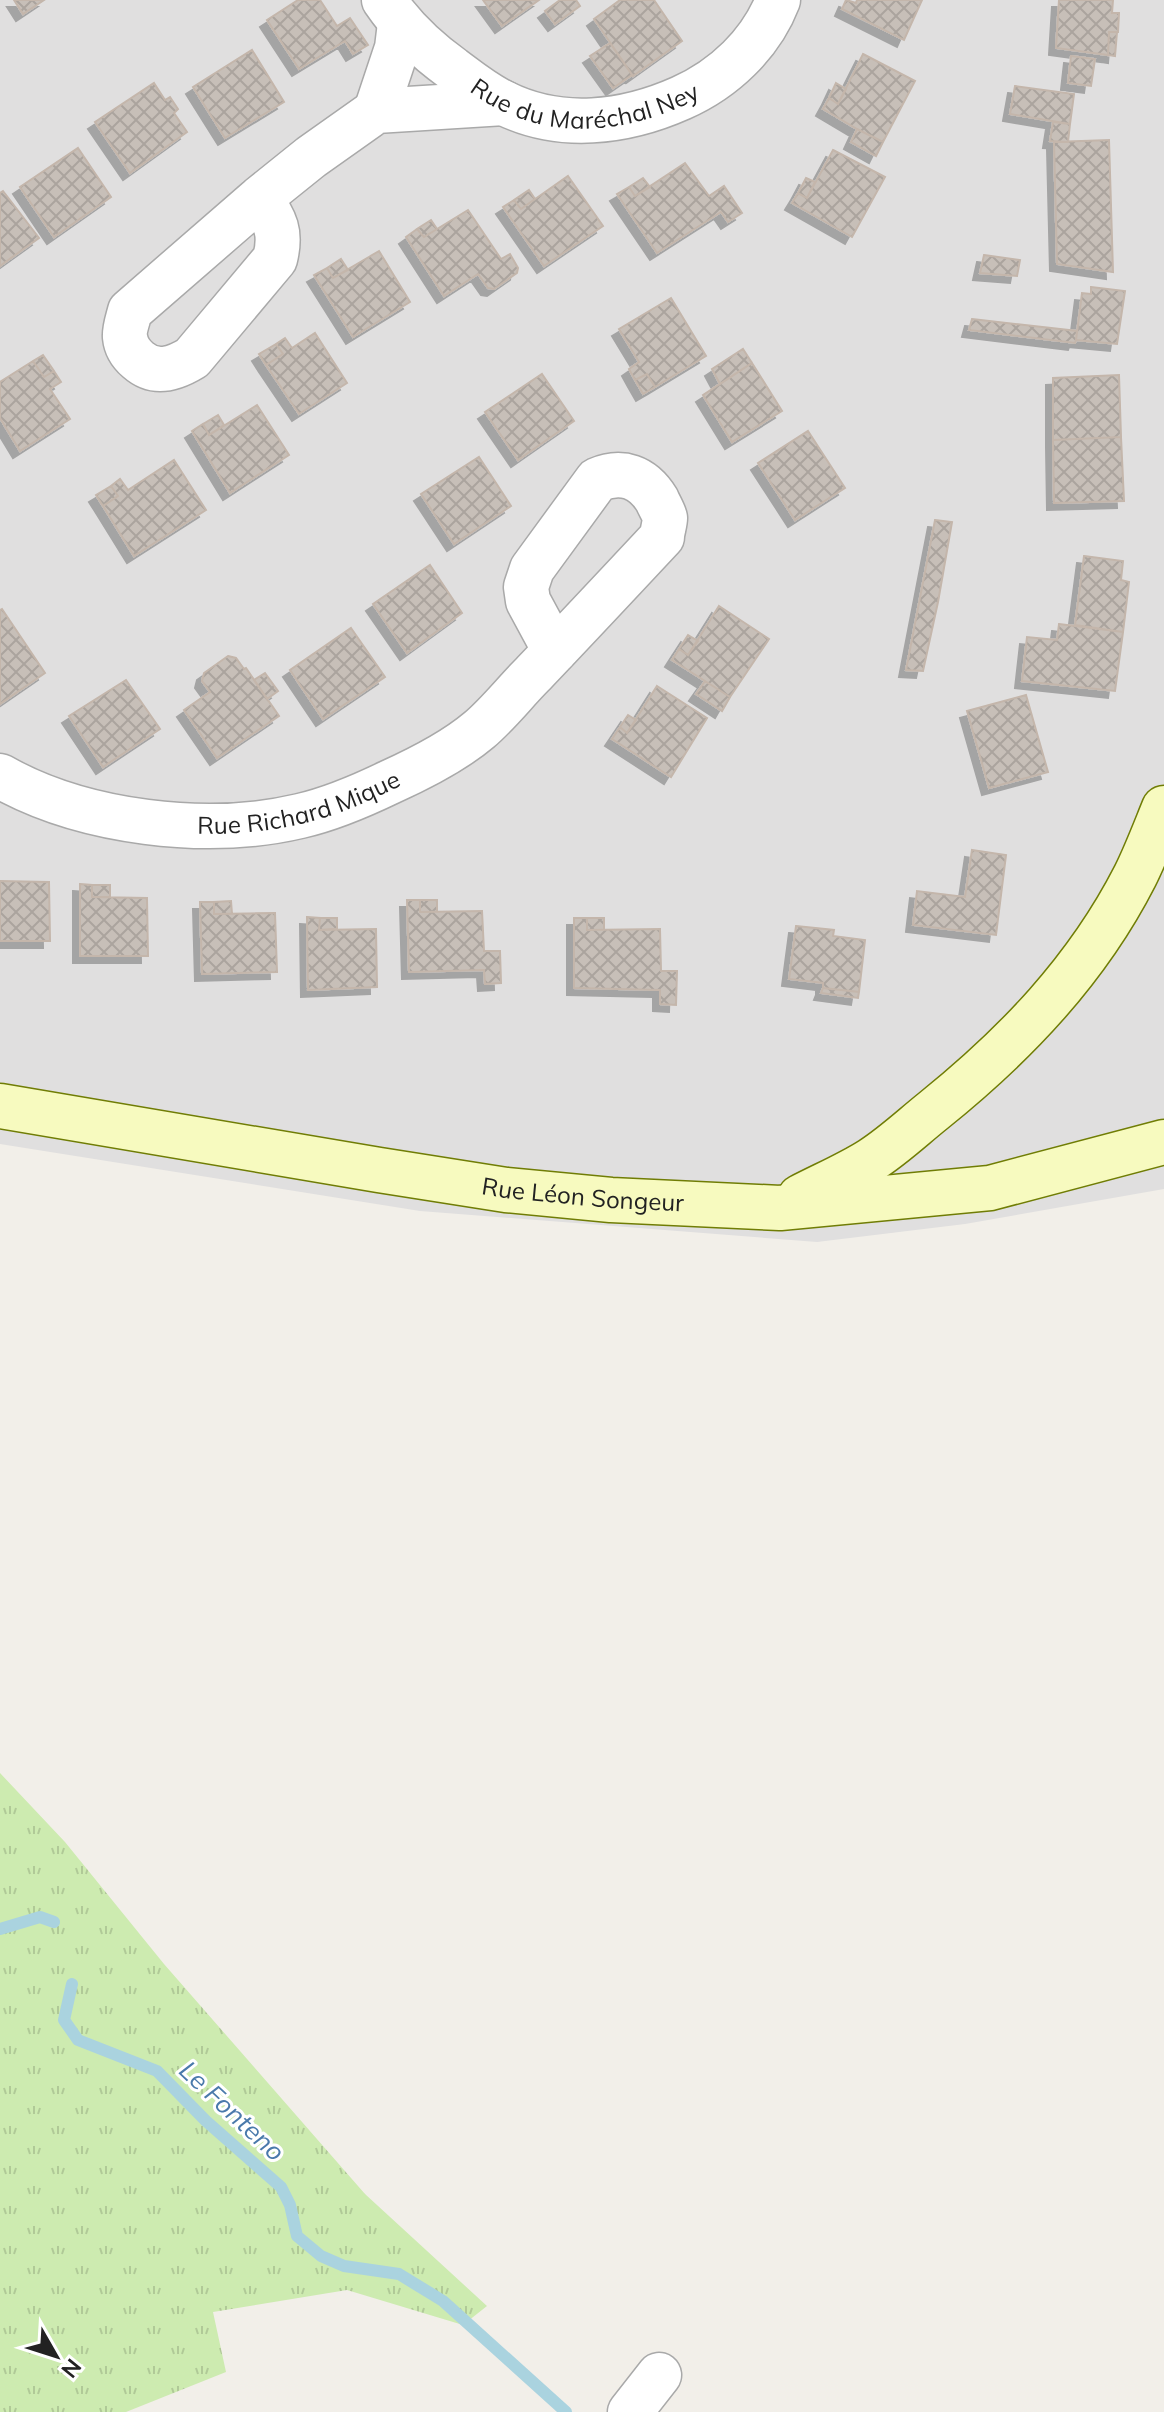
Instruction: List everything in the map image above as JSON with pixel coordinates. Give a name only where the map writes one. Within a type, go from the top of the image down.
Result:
[{"type":"street","name":"Rue du Maréchal Ney","points":[[392,12],[440,59],[475,86],[504,103],[537,115],[572,121],[633,115],[700,90],[739,59],[773,12],[778,0]]},
{"type":"street","points":[[376,111],[397,48],[392,12]]},
{"type":"street","points":[[260,198],[376,111],[504,103]]},
{"type":"street","name":"Rue Richard Mique","points":[[0,776],[64,804],[113,817],[179,826],[259,823],[299,816],[345,803],[444,754],[479,731],[555,651]]},
{"type":"street","points":[[780,1208],[872,1160],[962,1088],[1017,1038],[1053,1000],[1112,917],[1136,874],[1164,808]]},
{"type":"street","name":"Rue Léon Songeur","points":[[0,1106],[506,1190],[611,1200],[780,1208],[990,1188],[1164,1142]]},
{"type":"street","points":[[630,2412],[659,2375]]},
{"type":"shaded area","points":[[0,0],[1164,0],[1164,1189],[965,1224],[817,1242],[420,1211],[0,1144]]},
{"type":"green space","points":[[0,1773],[65,1842],[164,1964],[365,2194],[487,2306],[463,2325],[347,2290],[213,2312],[226,2372],[126,2412],[0,2412]]},
{"type":"building","points":[[14,0],[44,0],[23,14]]},
{"type":"building","points":[[298,0],[320,0],[337,26],[350,18],[368,45],[353,54],[345,41],[299,69],[267,20]]},
{"type":"building","points":[[483,0],[539,0],[502,26]]},
{"type":"building","points":[[560,0],[576,0],[580,6],[555,24],[545,11]]},
{"type":"building","points":[[620,0],[654,0],[682,41],[633,76],[594,19]]},
{"type":"building","points":[[846,0],[856,3],[857,0],[922,0],[904,40],[842,9]]},
{"type":"building","points":[[1059,0],[1113,0],[1112,13],[1119,13],[1118,32],[1109,32],[1108,55],[1056,48]]},
{"type":"building","points":[[1109,32],[1117,32],[1115,56],[1108,55]]},
{"type":"building","points":[[610,43],[632,75],[613,88],[590,56]]},
{"type":"building","points":[[252,50],[284,102],[225,138],[193,87]]},
{"type":"building","points":[[863,54],[915,81],[883,142],[823,109],[829,98],[838,104]]},
{"type":"building","points":[[1071,56],[1095,59],[1091,86],[1068,83]]},
{"type":"building","points":[[154,83],[165,100],[170,97],[178,109],[174,113],[187,132],[130,173],[95,122]]},
{"type":"building","points":[[836,83],[846,89],[838,104],[829,98]]},
{"type":"building","points":[[1015,86],[1074,94],[1070,124],[1010,114]]},
{"type":"building","points":[[1053,122],[1070,124],[1068,142],[1050,141]]},
{"type":"building","points":[[857,129],[883,142],[876,156],[851,142]]},
{"type":"building","points":[[1109,140],[1113,272],[1057,264],[1054,142]]},
{"type":"building","points":[[78,148],[111,197],[54,237],[20,187]]},
{"type":"building","points":[[833,150],[885,177],[852,237],[792,203],[798,193],[807,198]]},
{"type":"building","points":[[685,163],[709,196],[724,186],[742,213],[728,222],[721,212],[657,253],[617,194],[629,187],[635,196]]},
{"type":"building","points":[[568,176],[603,226],[544,266],[503,207],[514,200],[521,209]]},
{"type":"building","points":[[643,178],[650,187],[635,196],[629,187]]},
{"type":"building","points":[[806,178],[815,182],[807,198],[798,193]]},
{"type":"building","points":[[529,190],[535,199],[521,209],[514,200]]},
{"type":"building","points":[[3,191],[39,238],[0,266],[0,193]]},
{"type":"building","points":[[468,210],[501,259],[510,254],[518,268],[517,273],[494,289],[488,288],[478,274],[444,296],[406,237],[417,229],[424,237]]},
{"type":"building","points":[[431,220],[437,229],[424,237],[417,229]]},
{"type":"building","points":[[379,251],[410,302],[353,337],[314,275],[327,268],[333,278]]},
{"type":"building","points":[[984,255],[1020,260],[1017,276],[980,273]]},
{"type":"building","points":[[341,259],[348,270],[333,278],[327,268]]},
{"type":"building","points":[[1091,287],[1125,291],[1117,344],[1076,340],[1082,293],[1091,294]]},
{"type":"building","points":[[671,298],[706,356],[655,387],[647,374],[635,380],[629,369],[639,362],[619,329]]},
{"type":"building","points":[[972,319],[1077,331],[1076,340],[1075,343],[969,330]]},
{"type":"building","points":[[315,333],[347,383],[299,414],[266,365],[283,354],[276,344],[285,338],[292,348]]},
{"type":"building","points":[[276,344],[283,354],[266,365],[259,354]]},
{"type":"building","points":[[743,349],[752,363],[720,384],[712,369]]},
{"type":"building","points":[[43,355],[54,371],[44,377],[33,361]]},
{"type":"building","points":[[33,361],[44,377],[54,371],[61,382],[50,389],[70,419],[20,451],[0,418],[0,382]]},
{"type":"building","points":[[752,363],[782,411],[732,442],[703,395]]},
{"type":"building","points":[[542,374],[574,421],[518,460],[485,412]]},
{"type":"building","points":[[647,374],[655,387],[643,394],[635,380]]},
{"type":"building","points":[[1119,375],[1121,437],[1053,440],[1053,378]]},
{"type":"building","points":[[257,405],[289,455],[230,493],[192,431],[203,424],[209,435]]},
{"type":"building","points":[[218,415],[224,425],[209,435],[203,424]]},
{"type":"building","points":[[808,431],[845,488],[795,520],[758,463]]},
{"type":"building","points":[[1121,437],[1124,501],[1054,503],[1053,440]]},
{"type":"building","points":[[479,457],[511,506],[454,544],[421,494]]},
{"type":"building","points":[[174,460],[206,510],[134,556],[103,506],[118,496],[111,486],[120,479],[128,490]]},
{"type":"building","points":[[111,486],[118,496],[103,506],[96,495]]},
{"type":"building","points":[[935,520],[952,522],[938,602],[923,671],[906,670]]},
{"type":"building","points":[[1084,556],[1123,561],[1121,580],[1129,582],[1123,632],[1075,625]]},
{"type":"building","points":[[430,565],[462,613],[407,653],[373,604]]},
{"type":"building","points":[[719,606],[769,639],[730,697],[672,660],[679,649],[688,655]]},
{"type":"building","points":[[0,610],[45,673],[0,704]]},
{"type":"building","points":[[1059,624],[1123,632],[1115,691],[1022,681],[1027,637],[1057,640]]},
{"type":"building","points":[[351,628],[385,677],[323,719],[290,670]]},
{"type":"building","points":[[688,635],[698,641],[688,655],[679,649]]},
{"type":"building","points":[[228,656],[236,658],[246,668],[279,716],[217,758],[184,710],[210,692],[202,681],[204,673]]},
{"type":"building","points":[[265,673],[278,691],[267,699],[254,680]]},
{"type":"building","points":[[126,680],[160,729],[103,767],[69,716]]},
{"type":"building","points":[[705,681],[730,697],[722,711],[696,694]]},
{"type":"building","points":[[657,686],[707,718],[671,777],[612,739],[620,727],[627,733]]},
{"type":"building","points":[[1026,695],[1048,772],[989,788],[967,711]]},
{"type":"building","points":[[628,715],[636,720],[627,733],[620,727]]},
{"type":"building","points":[[972,850],[1006,855],[996,935],[913,925],[917,891],[965,897]]},
{"type":"building","points":[[0,881],[49,882],[50,941],[0,941]]},
{"type":"building","points":[[80,884],[92,885],[92,897],[147,898],[148,956],[80,956]]},
{"type":"building","points":[[92,885],[110,885],[110,897],[92,897]]},
{"type":"building","points":[[407,900],[420,900],[420,912],[482,911],[484,951],[500,951],[501,983],[485,984],[484,970],[409,972]]},
{"type":"building","points":[[420,900],[437,900],[437,912],[420,912]]},
{"type":"building","points":[[231,901],[232,914],[214,914],[214,902]]},
{"type":"building","points":[[200,902],[214,902],[214,914],[275,913],[277,972],[202,974]]},
{"type":"building","points":[[307,917],[320,918],[319,930],[376,929],[377,987],[308,990]]},
{"type":"building","points":[[320,918],[337,918],[337,929],[319,930]]},
{"type":"building","points":[[574,918],[587,918],[587,930],[660,929],[661,971],[677,971],[676,1005],[660,1004],[660,990],[574,988]]},
{"type":"building","points":[[587,918],[604,918],[604,930],[587,930]]},
{"type":"building","points":[[796,926],[834,930],[833,936],[865,940],[859,992],[823,988],[823,983],[789,979]]},
{"type":"building","points":[[823,988],[859,992],[858,998],[821,993]]},
{"type":"waterway","name":"Le Fonteno","points":[[0,1929],[40,1917],[54,1922]]},
{"type":"waterway","name":"Le Fonteno","points":[[72,1984],[64,2020],[78,2040],[157,2071],[206,2121],[281,2187],[290,2205],[297,2236],[321,2256],[344,2266],[399,2274],[443,2301],[566,2412]]}]
